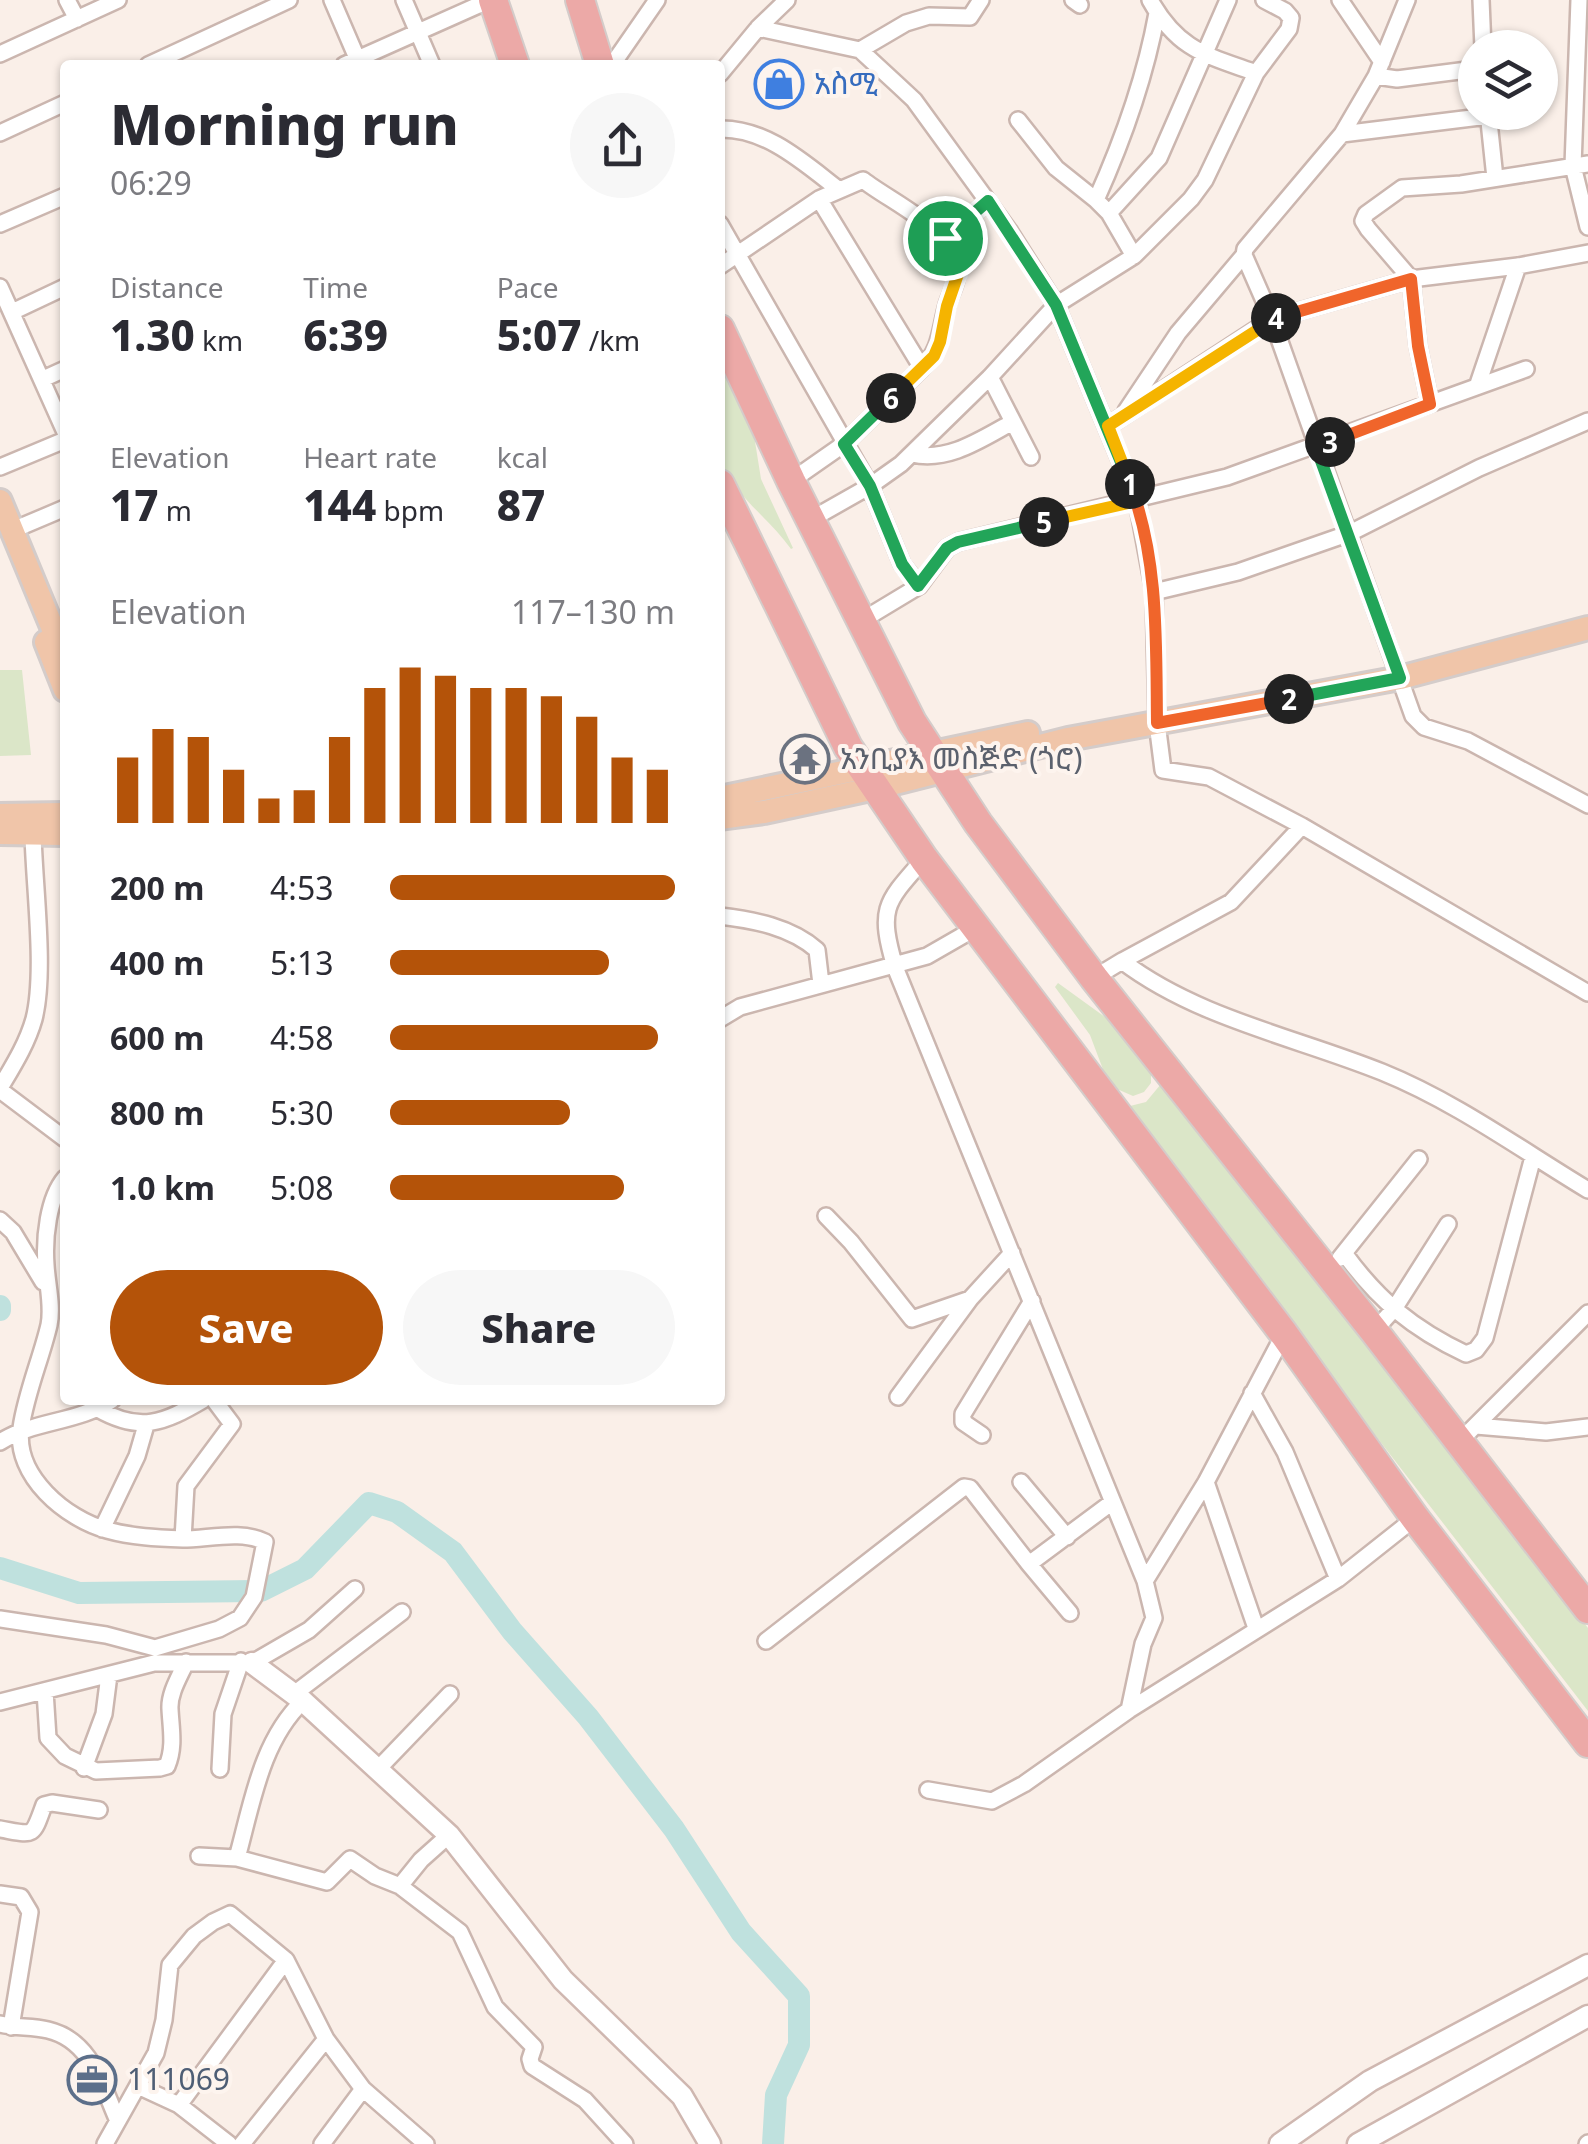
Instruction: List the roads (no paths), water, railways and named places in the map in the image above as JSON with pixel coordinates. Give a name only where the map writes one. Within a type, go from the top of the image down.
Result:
[{"type":"highway","points":[[492,0],[513,60]]},
{"type":"highway","points":[[580,0],[598,60]]},
{"type":"highway","points":[[725,340],[912,722],[978,823],[1094,978],[1336,1263],[1374,1331],[1468,1434],[1588,1609]]},
{"type":"highway","points":[[725,499],[848,747],[924,859],[1284,1334],[1415,1518],[1588,1743]]},
{"type":"main road","points":[[0,501],[6,532],[60,677]]},
{"type":"main road","points":[[6,532],[60,647]]},
{"type":"main road","points":[[1397,671],[1588,612]]},
{"type":"main road","points":[[725,817],[764,812],[869,778],[939,761],[1068,739],[1157,716],[1397,671],[1588,628]]},
{"type":"main road","points":[[725,797],[869,778]]},
{"type":"main road","points":[[0,814],[60,814]]},
{"type":"main road","points":[[0,834],[60,834]]},
{"type":"street","points":[[68,0],[77,19]]},
{"type":"street","points":[[0,54],[118,0]]},
{"type":"street","points":[[158,60],[263,6],[290,0]]},
{"type":"street","points":[[332,0],[353,60]]},
{"type":"street","points":[[404,0],[430,60]]},
{"type":"street","points":[[360,60],[492,0]]},
{"type":"street","points":[[615,60],[657,0]]},
{"type":"street","points":[[725,68],[787,0]]},
{"type":"street","points":[[860,50],[929,16],[970,17],[981,0]]},
{"type":"street","points":[[1108,213],[1159,158],[1228,0]]},
{"type":"street","points":[[810,520],[870,486],[912,454],[1056,305],[1134,256],[1192,199],[1206,180],[1256,73],[1289,29],[1290,5],[1264,0]]},
{"type":"street","points":[[1340,0],[1379,69],[1397,79],[1458,71]]},
{"type":"street","points":[[1115,421],[1178,333],[1342,134],[1379,69],[1407,0]]},
{"type":"street","points":[[1580,0],[1581,165],[1588,227]]},
{"type":"street","points":[[1476,1],[1480,30]]},
{"type":"street","points":[[1154,6],[1174,36],[1205,54],[1256,73]]},
{"type":"street","points":[[1096,200],[1116,157],[1148,62],[1154,6]]},
{"type":"street","points":[[758,28],[860,50],[914,100],[988,201],[1056,305],[1115,421],[1137,501],[1154,592],[1157,716],[1163,770],[1209,778],[1302,826],[1588,994]]},
{"type":"street","points":[[0,133],[60,105]]},
{"type":"street","points":[[1342,134],[1458,118]]},
{"type":"street","points":[[1018,120],[1056,168],[1108,213],[1134,256]]},
{"type":"street","points":[[725,129],[740,128],[775,144],[838,189]]},
{"type":"street","points":[[1490,130],[1495,178]]},
{"type":"street","points":[[1430,404],[1418,346],[1411,279],[1368,229],[1363,221],[1366,214],[1402,188],[1581,165]]},
{"type":"street","points":[[725,263],[819,199],[863,180],[945,238],[956,253],[958,274],[934,356],[844,444],[791,481]]},
{"type":"street","points":[[0,224],[60,198]]},
{"type":"street","points":[[819,199],[922,368]]},
{"type":"street","points":[[945,238],[988,201]]},
{"type":"street","points":[[725,234],[870,486],[902,564],[918,586]]},
{"type":"street","points":[[1115,421],[1272,319],[1411,279],[1588,253]]},
{"type":"street","points":[[1244,255],[1272,319],[1413,716],[1424,727],[1468,741],[1588,805]]},
{"type":"street","points":[[1478,384],[1518,266]]},
{"type":"street","points":[[0,287],[60,420]]},
{"type":"street","points":[[12,312],[60,289]]},
{"type":"street","points":[[861,621],[918,586],[947,548],[958,542],[1227,477],[1526,369]]},
{"type":"street","points":[[43,379],[60,371]]},
{"type":"street","points":[[990,377],[1031,458]]},
{"type":"street","points":[[1154,592],[1238,572],[1350,534],[1479,468],[1588,421]]},
{"type":"street","points":[[912,454],[932,459],[973,444],[1011,423]]},
{"type":"street","points":[[0,467],[60,442]]},
{"type":"street","points":[[6,532],[60,510]]},
{"type":"street","points":[[1094,978],[1232,902],[1302,826]]},
{"type":"street","points":[[32,834],[38,993],[21,1052],[0,1089],[60,1135]]},
{"type":"street","points":[[924,859],[889,898],[886,935],[895,966],[1145,1582],[1154,1618],[1143,1644],[1129,1710]]},
{"type":"street","points":[[725,917],[752,920],[808,942],[820,958],[821,984]]},
{"type":"street","points":[[725,1016],[740,1007],[926,956],[974,929]]},
{"type":"street","points":[[1122,961],[1146,980],[1206,1008],[1382,1072],[1454,1104],[1588,1190]]},
{"type":"street","points":[[1418,1159],[1336,1263],[1428,1336],[1466,1354],[1480,1346],[1533,1157]]},
{"type":"street","points":[[0,1702],[109,1676],[231,1624],[254,1597],[265,1542],[134,1536],[102,1529],[40,1488],[28,1470],[20,1431],[50,1320],[48,1231],[60,1184]]},
{"type":"street","points":[[826,1216],[912,1319],[970,1299]]},
{"type":"street","points":[[0,1220],[13,1232],[49,1292]]},
{"type":"street","points":[[1374,1331],[1394,1309],[1448,1224]]},
{"type":"street","points":[[898,1397],[970,1299],[1012,1253]]},
{"type":"street","points":[[982,1435],[963,1422],[963,1414],[1032,1300]]},
{"type":"street","points":[[1468,1434],[1588,1313]]},
{"type":"street","points":[[50,1320],[60,1327]]},
{"type":"street","points":[[1145,1582],[1206,1482],[1284,1334]]},
{"type":"street","points":[[1252,1393],[1286,1452],[1338,1579]]},
{"type":"street","points":[[0,1442],[20,1431],[95,1405]]},
{"type":"street","points":[[103,1405],[117,1420],[146,1425],[176,1416],[195,1405]]},
{"type":"street","points":[[182,1539],[186,1486],[232,1424],[218,1405]]},
{"type":"street","points":[[102,1529],[137,1456],[146,1425]]},
{"type":"street","points":[[1468,1434],[1588,1427]]},
{"type":"street","points":[[1021,1482],[1066,1537]]},
{"type":"street","points":[[1206,1482],[1256,1628]]},
{"type":"street","points":[[766,1642],[964,1487],[970,1488],[1070,1613]]},
{"type":"street","points":[[1029,1564],[1111,1502]]},
{"type":"street","points":[[928,1790],[992,1801],[1024,1784],[1129,1710],[1338,1579],[1415,1518]]},
{"type":"street","points":[[0,1619],[106,1635],[154,1656],[186,1662],[246,1662],[310,1630],[355,1590]]},
{"type":"street","points":[[237,1858],[258,1780],[299,1698],[402,1612]]},
{"type":"street","points":[[44,1690],[48,1738],[84,1768],[96,1771],[167,1766],[172,1740],[170,1707],[186,1662]]},
{"type":"street","points":[[246,1662],[299,1698],[450,1835],[563,1980],[682,2096],[710,2144]]},
{"type":"street","points":[[220,1768],[223,1714],[246,1662]]},
{"type":"street","points":[[84,1768],[104,1714],[109,1676]]},
{"type":"street","points":[[377,1770],[450,1694]]},
{"type":"street","points":[[0,1828],[26,1834],[34,1831],[39,1827],[44,1806],[52,1803],[99,1810]]},
{"type":"street","points":[[400,1886],[450,1835]]},
{"type":"street","points":[[199,1856],[237,1858],[328,1882],[350,1859],[375,1876],[400,1886],[460,1932],[495,2007],[532,2044],[532,2066],[585,2100],[625,2144]]},
{"type":"street","points":[[0,1894],[21,1897],[30,1912],[5,2025],[45,2029],[78,2044],[88,2056],[118,2121]]},
{"type":"street","points":[[105,2144],[140,2087],[161,2038],[170,1965],[194,1936],[230,1914],[286,1960],[326,2039],[363,2090],[426,2144]]},
{"type":"street","points":[[180,2105],[286,1960]]},
{"type":"street","points":[[1280,2144],[1370,2081],[1588,1965]]},
{"type":"street","points":[[1358,2144],[1588,2016]]},
{"type":"street","points":[[242,2144],[326,2039]]},
{"type":"street","points":[[140,2087],[180,2105],[229,2144]]},
{"type":"street","points":[[322,2144],[363,2090]]},
{"type":"street","points":[[395,2144],[407,2129]]},
{"type":"waterway","points":[[0,1568],[79,1593],[261,1591],[305,1569],[369,1503],[397,1512],[453,1552],[512,1631],[588,1717],[674,1829],[741,1932],[799,1996],[799,2045],[776,2095],[773,2144]]},
{"type":"place","name":"አስሚ","points":[[779,84]]},
{"type":"place","name":"አንቢያእ መስጅድ (ጎሮ)","points":[[805,759]]},
{"type":"place","name":"111069","points":[[92,2080]]}]
